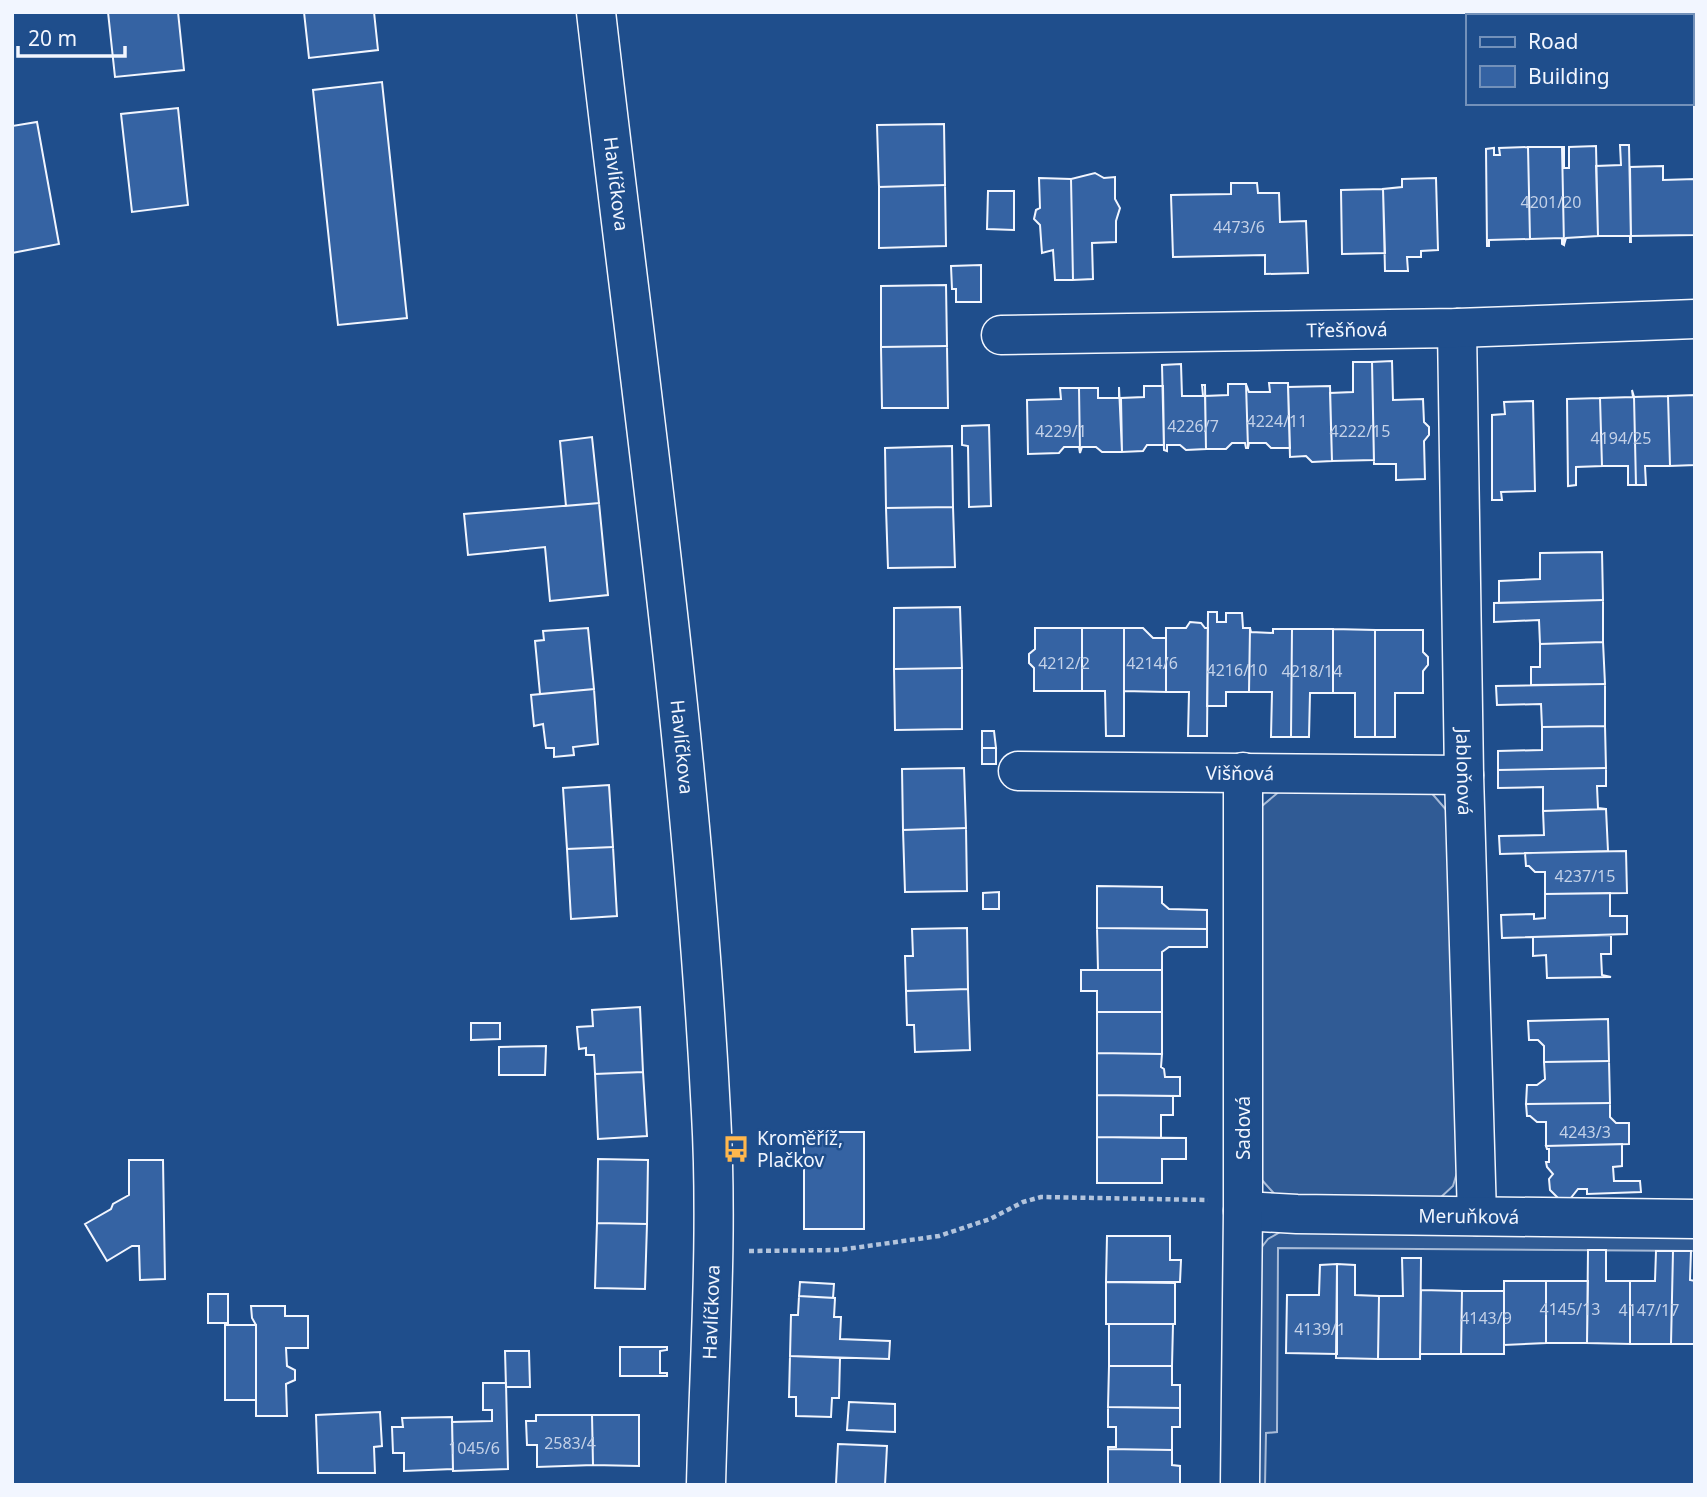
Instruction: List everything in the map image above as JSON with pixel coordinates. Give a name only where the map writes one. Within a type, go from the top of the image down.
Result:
[{"type":"street","name":"Havlíčkova","points":[[596,12],[672,634],[692,832],[712,1116],[713,1186],[706,1485]]},
{"type":"street","name":"Třešňová","points":[[1000,335],[1457,328],[1695,319]]},
{"type":"street","name":"Jabloňová","points":[[1457,328],[1464,775],[1477,1216]]},
{"type":"street","name":"Višňová","points":[[1018,771],[1464,775]]},
{"type":"street","name":"Sadová","points":[[1240,1485],[1243,1206],[1242,772]]},
{"type":"street","name":"Meruňková","points":[[1243,1206],[1297,1214],[1695,1219]]},
{"type":"path","points":[[741,1251],[838,1250],[939,1236],[990,1219],[1023,1202],[1041,1197],[1243,1206]]},
{"type":"shaded area","points":[[1281,790],[1429,790],[1448,812],[1459,1166],[1453,1186],[1440,1198],[1280,1200],[1261,1179],[1262,806]]},
{"type":"shaded area","points":[[1282,1231],[1695,1231],[1695,1251],[1278,1248],[1277,1432],[1266,1433],[1265,1485],[1253,1485],[1258,1252],[1268,1239]]},
{"type":"building","points":[[108,12],[178,12],[184,70],[115,77]]},
{"type":"building","points":[[304,12],[374,12],[378,50],[309,58]]},
{"type":"building","points":[[382,82],[407,318],[338,325],[313,90]]},
{"type":"building","points":[[178,108],[188,205],[132,212],[121,114]]},
{"type":"building","points":[[37,122],[59,244],[12,253],[12,126]]},
{"type":"building","points":[[944,124],[945,185],[879,187],[877,125]]},
{"type":"building","points":[[1620,145],[1629,145],[1631,242],[1630,236],[1598,236],[1596,166],[1621,165]]},
{"type":"building","points":[[1596,146],[1598,236],[1566,238],[1564,245],[1562,147],[1564,168],[1569,168],[1569,147]]},
{"type":"building","points":[[1528,147],[1530,239],[1489,240],[1487,246],[1486,149],[1494,148],[1494,155],[1500,155],[1499,148]]},
{"type":"building","points":[[1528,147],[1562,147],[1564,245],[1562,238],[1530,239]]},
{"type":"building","points":[[1663,166],[1663,180],[1695,179],[1695,235],[1631,236],[1630,167]]},
{"type":"building","points":[[1095,173],[1104,178],[1115,177],[1115,199],[1120,208],[1116,221],[1116,242],[1092,243],[1093,279],[1073,280],[1071,179]]},
{"type":"building","points":[[1039,178],[1071,179],[1073,280],[1055,280],[1053,250],[1042,253],[1040,225],[1034,219],[1036,210],[1040,208]]},
{"type":"building","points":[[1436,178],[1438,250],[1421,251],[1421,257],[1407,257],[1408,271],[1385,271],[1383,189],[1402,187],[1402,179]]},
{"type":"building","points":[[1231,183],[1257,183],[1258,193],[1279,193],[1280,222],[1306,221],[1308,273],[1265,274],[1265,255],[1173,257],[1171,195],[1231,194]]},
{"type":"building","points":[[945,185],[946,246],[879,248],[879,187]]},
{"type":"building","points":[[1383,189],[1385,253],[1342,254],[1341,190]]},
{"type":"building","points":[[988,191],[1014,191],[1014,230],[987,229]]},
{"type":"building","points":[[981,265],[981,302],[956,302],[956,289],[952,289],[951,266]]},
{"type":"building","points":[[946,285],[947,346],[881,347],[881,286]]},
{"type":"building","points":[[947,346],[948,408],[882,408],[881,347]]},
{"type":"building","points":[[1392,361],[1393,400],[1423,399],[1424,422],[1429,427],[1429,435],[1424,441],[1425,479],[1396,480],[1396,464],[1374,464],[1372,362]]},
{"type":"building","points":[[1353,362],[1372,362],[1374,460],[1332,461],[1330,393],[1353,392]]},
{"type":"building","points":[[1181,364],[1182,396],[1203,396],[1202,385],[1205,385],[1206,449],[1186,450],[1180,445],[1167,445],[1167,451],[1164,450],[1162,365]]},
{"type":"building","points":[[1269,383],[1288,383],[1290,448],[1271,448],[1266,443],[1249,443],[1248,448],[1246,384],[1249,392],[1270,392]]},
{"type":"building","points":[[1228,384],[1246,384],[1248,448],[1245,443],[1232,443],[1226,449],[1206,449],[1205,396],[1228,395]]},
{"type":"building","points":[[1144,386],[1163,386],[1164,445],[1147,445],[1143,451],[1122,452],[1121,398],[1144,397]]},
{"type":"building","points":[[1330,386],[1332,461],[1312,462],[1306,456],[1290,457],[1288,387]]},
{"type":"building","points":[[1119,387],[1122,452],[1102,452],[1096,447],[1082,447],[1080,453],[1079,388],[1098,388],[1098,398],[1119,398]]},
{"type":"building","points":[[1060,388],[1079,388],[1080,453],[1079,447],[1064,447],[1059,453],[1028,454],[1027,400],[1061,399]]},
{"type":"building","points":[[1632,390],[1634,397],[1636,485],[1628,485],[1628,466],[1602,466],[1600,398],[1633,397]]},
{"type":"building","points":[[1695,395],[1695,465],[1670,466],[1668,396]]},
{"type":"building","points":[[1668,396],[1670,466],[1645,466],[1646,485],[1636,485],[1634,397]]},
{"type":"building","points":[[1600,398],[1602,466],[1576,467],[1576,485],[1568,486],[1567,399]]},
{"type":"building","points":[[1533,401],[1535,491],[1501,492],[1502,500],[1492,500],[1492,415],[1505,414],[1504,402]]},
{"type":"building","points":[[989,425],[991,506],[969,507],[968,446],[962,445],[962,426]]},
{"type":"building","points":[[592,437],[599,503],[566,506],[560,441]]},
{"type":"building","points":[[952,446],[953,507],[886,508],[885,448]]},
{"type":"building","points":[[599,503],[608,595],[550,601],[545,547],[468,555],[464,514]]},
{"type":"building","points":[[953,507],[955,567],[888,568],[886,508]]},
{"type":"building","points":[[1602,552],[1603,600],[1499,603],[1499,581],[1540,579],[1540,553]]},
{"type":"building","points":[[1603,600],[1603,642],[1540,644],[1539,620],[1494,622],[1494,603]]},
{"type":"building","points":[[960,607],[962,668],[894,669],[894,608]]},
{"type":"building","points":[[1208,612],[1217,612],[1217,622],[1226,622],[1226,613],[1242,613],[1243,628],[1250,628],[1249,692],[1226,692],[1226,706],[1207,706]]},
{"type":"building","points":[[1190,622],[1201,623],[1208,628],[1207,736],[1188,736],[1189,692],[1166,692],[1166,628],[1186,628]]},
{"type":"building","points":[[588,628],[594,689],[540,694],[535,641],[544,640],[543,631]]},
{"type":"building","points":[[1035,628],[1082,628],[1082,691],[1034,691],[1034,668],[1029,663],[1029,654],[1035,649]]},
{"type":"building","points":[[1082,628],[1124,628],[1124,736],[1106,736],[1105,691],[1082,691]]},
{"type":"building","points":[[1124,628],[1143,628],[1153,638],[1166,638],[1166,692],[1124,691]]},
{"type":"building","points":[[1250,628],[1251,632],[1273,633],[1273,629],[1292,629],[1291,737],[1271,737],[1272,692],[1249,692]]},
{"type":"building","points":[[1292,629],[1333,629],[1333,693],[1310,693],[1309,737],[1291,737]]},
{"type":"building","points":[[1333,629],[1375,630],[1375,737],[1355,737],[1355,693],[1333,693]]},
{"type":"building","points":[[1375,630],[1423,630],[1423,652],[1428,657],[1428,665],[1423,671],[1423,693],[1395,693],[1395,737],[1375,737]]},
{"type":"building","points":[[1603,642],[1605,684],[1531,685],[1531,667],[1540,667],[1540,644]]},
{"type":"building","points":[[962,668],[962,729],[895,730],[894,669]]},
{"type":"building","points":[[1605,684],[1605,726],[1542,727],[1541,704],[1497,705],[1496,686]]},
{"type":"building","points":[[594,689],[598,744],[573,747],[574,755],[554,757],[554,748],[546,748],[543,724],[534,726],[531,695]]},
{"type":"building","points":[[1605,726],[1606,768],[1498,770],[1498,751],[1542,750],[1542,727]]},
{"type":"building","points":[[982,731],[994,731],[996,748],[982,748]]},
{"type":"building","points":[[982,748],[996,748],[996,764],[982,764]]},
{"type":"building","points":[[964,768],[966,828],[903,830],[902,769]]},
{"type":"building","points":[[1606,768],[1606,786],[1597,786],[1598,808],[1606,809],[1543,811],[1543,787],[1498,788],[1498,770]]},
{"type":"building","points":[[609,785],[613,847],[567,849],[563,788]]},
{"type":"building","points":[[1606,809],[1608,851],[1500,854],[1499,836],[1544,835],[1543,811]]},
{"type":"building","points":[[966,828],[967,891],[905,892],[903,830]]},
{"type":"building","points":[[613,847],[617,916],[571,919],[567,849]]},
{"type":"building","points":[[1626,851],[1627,893],[1545,894],[1545,872],[1535,872],[1526,866],[1525,853]]},
{"type":"building","points":[[1097,886],[1162,887],[1162,903],[1169,909],[1207,910],[1207,929],[1097,928]]},
{"type":"building","points":[[999,892],[999,909],[983,909],[983,893]]},
{"type":"building","points":[[1610,893],[1610,916],[1627,916],[1627,934],[1502,938],[1501,915],[1534,914],[1534,919],[1545,918],[1545,894]]},
{"type":"building","points":[[967,928],[968,989],[906,991],[905,956],[913,956],[912,929]]},
{"type":"building","points":[[1097,928],[1207,929],[1207,947],[1169,947],[1162,952],[1162,970],[1098,970]]},
{"type":"building","points":[[1611,935],[1611,954],[1601,954],[1602,975],[1611,977],[1547,978],[1546,955],[1533,956],[1533,937]]},
{"type":"building","points":[[1081,970],[1162,970],[1162,1012],[1097,1012],[1097,991],[1081,991]]},
{"type":"building","points":[[968,989],[970,1050],[915,1052],[914,1025],[907,1025],[906,991]]},
{"type":"building","points":[[640,1007],[643,1072],[595,1074],[594,1055],[586,1055],[586,1048],[579,1049],[577,1027],[593,1026],[592,1010]]},
{"type":"building","points":[[1097,1012],[1162,1012],[1162,1054],[1097,1053]]},
{"type":"building","points":[[1608,1019],[1609,1061],[1544,1062],[1544,1046],[1538,1040],[1529,1040],[1528,1021]]},
{"type":"building","points":[[471,1023],[500,1023],[500,1039],[471,1040]]},
{"type":"building","points":[[546,1046],[545,1075],[499,1075],[499,1047]]},
{"type":"building","points":[[1097,1053],[1162,1054],[1161,1067],[1165,1077],[1180,1077],[1180,1096],[1097,1095]]},
{"type":"building","points":[[1609,1061],[1610,1103],[1526,1104],[1527,1085],[1537,1085],[1545,1079],[1544,1062]]},
{"type":"building","points":[[643,1072],[647,1136],[598,1139],[595,1074]]},
{"type":"building","points":[[1097,1095],[1173,1096],[1173,1115],[1161,1115],[1161,1138],[1097,1137]]},
{"type":"building","points":[[1610,1103],[1610,1117],[1616,1123],[1629,1123],[1629,1144],[1546,1146],[1546,1122],[1537,1122],[1527,1116],[1526,1104]]},
{"type":"building","points":[[804,1132],[864,1132],[864,1229],[804,1229]]},
{"type":"building","points":[[1097,1137],[1186,1138],[1186,1159],[1162,1159],[1162,1183],[1097,1183]]},
{"type":"building","points":[[1622,1144],[1622,1166],[1613,1167],[1614,1181],[1640,1181],[1641,1192],[1587,1194],[1587,1189],[1578,1189],[1570,1199],[1559,1199],[1550,1190],[1549,1179],[1553,1174],[1547,1167],[1549,1149],[1546,1146]]},
{"type":"building","points":[[598,1159],[648,1160],[647,1224],[597,1223]]},
{"type":"building","points":[[129,1160],[163,1160],[165,1279],[140,1280],[139,1246],[132,1246],[107,1261],[85,1224],[129,1195]]},
{"type":"building","points":[[597,1223],[647,1224],[645,1289],[595,1288]]},
{"type":"building","points":[[1107,1236],[1170,1236],[1170,1260],[1181,1260],[1180,1282],[1106,1282]]},
{"type":"building","points":[[1588,1250],[1606,1250],[1606,1281],[1630,1281],[1630,1344],[1587,1343]]},
{"type":"building","points":[[1656,1251],[1673,1251],[1671,1344],[1630,1344],[1630,1281],[1655,1281]]},
{"type":"building","points":[[1673,1251],[1691,1251],[1690,1280],[1695,1281],[1695,1344],[1671,1344]]},
{"type":"building","points":[[1402,1258],[1421,1258],[1420,1359],[1378,1359],[1379,1296],[1403,1296]]},
{"type":"building","points":[[1337,1264],[1355,1265],[1355,1295],[1379,1296],[1378,1359],[1336,1358]]},
{"type":"building","points":[[1337,1264],[1337,1354],[1286,1353],[1287,1295],[1319,1295],[1320,1265]]},
{"type":"building","points":[[1504,1281],[1546,1281],[1546,1343],[1504,1345]]},
{"type":"building","points":[[1546,1281],[1588,1281],[1587,1343],[1546,1343]]},
{"type":"building","points":[[800,1282],[834,1284],[833,1298],[799,1296]]},
{"type":"building","points":[[1106,1282],[1175,1283],[1175,1324],[1106,1324]]},
{"type":"building","points":[[1421,1290],[1462,1291],[1461,1354],[1420,1354]]},
{"type":"building","points":[[1462,1291],[1504,1291],[1504,1354],[1461,1354]]},
{"type":"building","points":[[208,1294],[228,1294],[228,1323],[208,1323]]},
{"type":"building","points":[[799,1296],[835,1298],[834,1317],[841,1317],[840,1339],[890,1341],[889,1359],[790,1356],[791,1315],[798,1315]]},
{"type":"building","points":[[251,1306],[285,1306],[285,1316],[308,1316],[308,1348],[286,1348],[287,1366],[295,1370],[295,1380],[286,1384],[287,1416],[256,1416],[256,1325]]},
{"type":"building","points":[[1109,1324],[1173,1324],[1172,1366],[1109,1366]]},
{"type":"building","points":[[225,1325],[256,1325],[256,1400],[225,1400]]},
{"type":"building","points":[[620,1347],[667,1347],[667,1350],[660,1351],[660,1373],[667,1373],[667,1376],[620,1376]]},
{"type":"building","points":[[505,1351],[529,1351],[530,1387],[506,1387]]},
{"type":"building","points":[[790,1356],[840,1358],[839,1398],[832,1398],[831,1417],[796,1416],[796,1397],[789,1397]]},
{"type":"building","points":[[1109,1366],[1172,1366],[1172,1385],[1180,1385],[1180,1408],[1108,1407]]},
{"type":"building","points":[[483,1383],[506,1383],[508,1469],[453,1471],[452,1422],[492,1421],[492,1410],[483,1410]]},
{"type":"building","points":[[849,1402],[895,1404],[895,1432],[847,1430]]},
{"type":"building","points":[[1108,1407],[1180,1408],[1180,1427],[1172,1427],[1172,1450],[1108,1449],[1116,1447],[1116,1427],[1108,1427]]},
{"type":"building","points":[[380,1412],[382,1446],[374,1447],[375,1473],[318,1473],[316,1415]]},
{"type":"building","points":[[536,1415],[592,1415],[593,1465],[537,1467],[537,1445],[527,1445],[526,1421],[536,1421]]},
{"type":"building","points":[[592,1415],[639,1415],[639,1466],[593,1465]]},
{"type":"building","points":[[452,1417],[453,1469],[404,1471],[404,1453],[393,1453],[392,1427],[403,1427],[402,1418]]},
{"type":"building","points":[[838,1444],[887,1446],[885,1485],[836,1484]]},
{"type":"building","points":[[1108,1449],[1172,1450],[1172,1465],[1180,1466],[1180,1485],[1108,1485]]},
{"type":"place","name":"Kroměříž, Plačkov","points":[[736,1149]]}]
